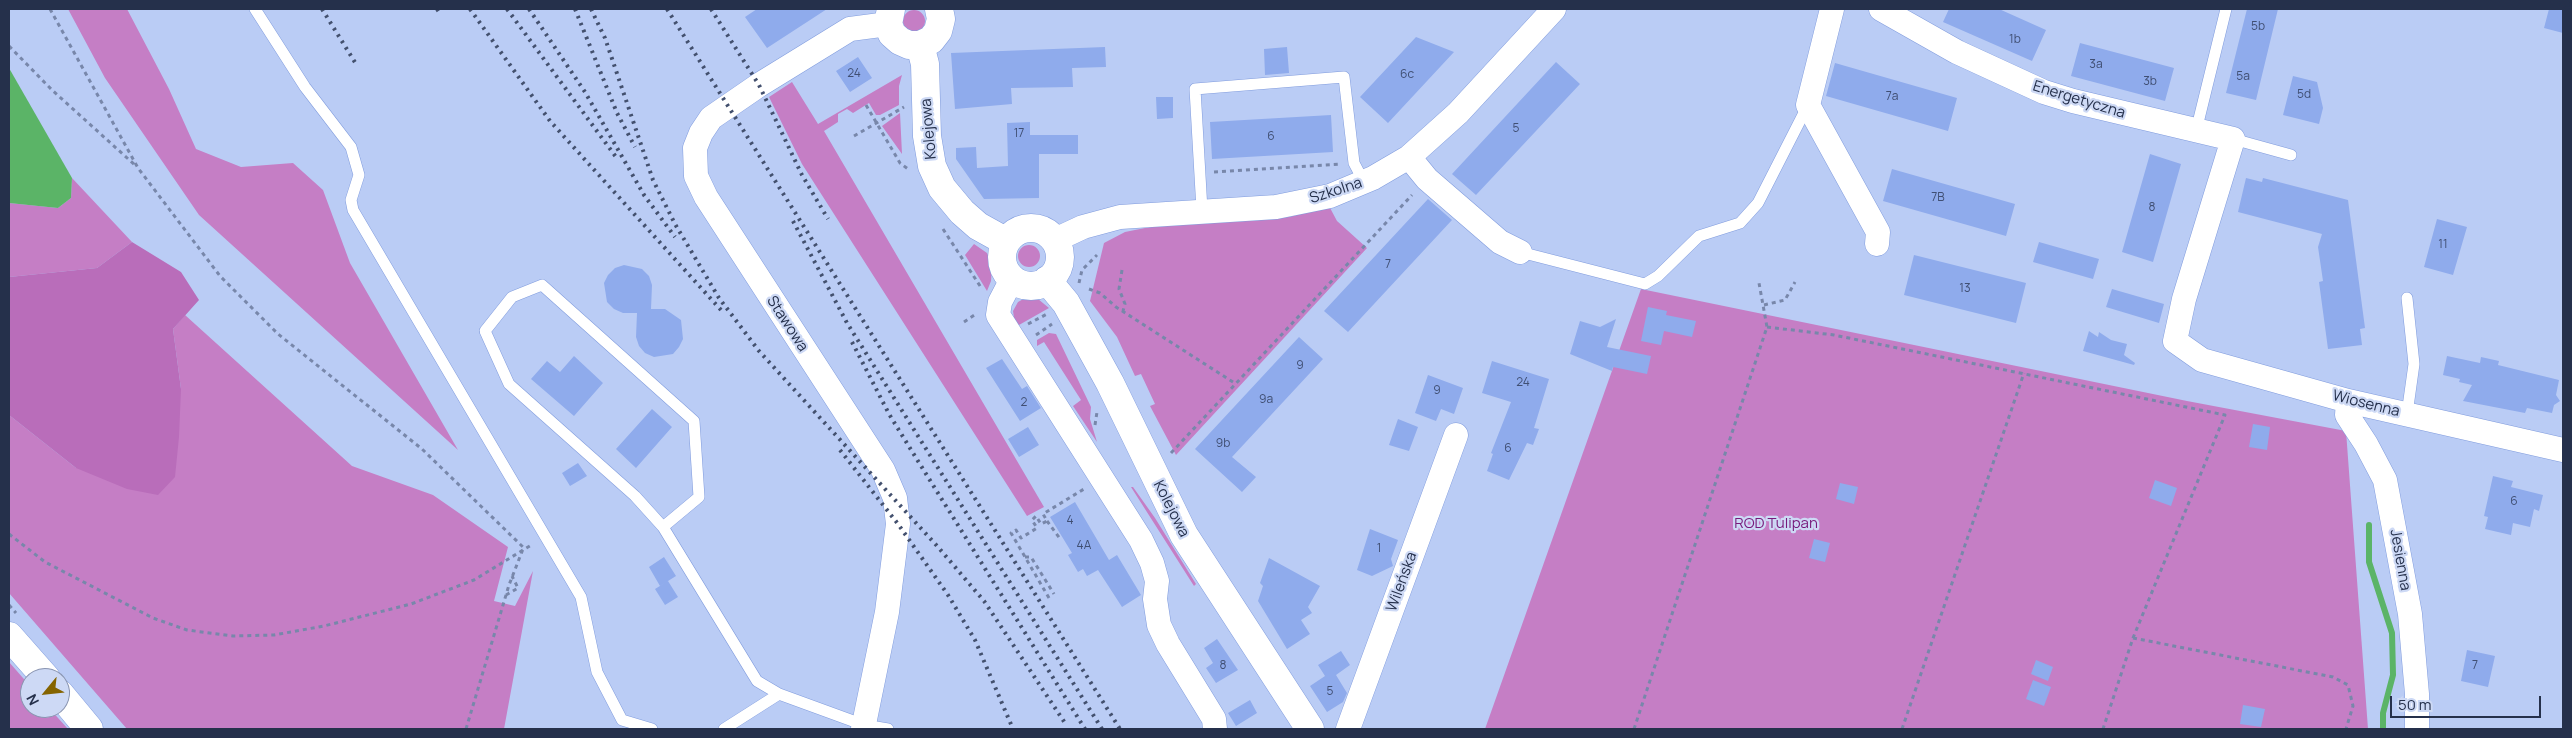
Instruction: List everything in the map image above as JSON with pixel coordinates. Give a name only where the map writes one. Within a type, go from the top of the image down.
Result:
[{"type":"street","points":[[890,16],[892,34],[900,41],[909,45],[920,45],[931,40],[938,30],[941,19],[938,9]]},
{"type":"street","name":"Szkolna","points":[[1055,240],[1083,227],[1120,217],[1202,210],[1276,207],[1330,196],[1359,172],[1408,157],[1458,113],[1554,9]]},
{"type":"street","points":[[1832,9],[1808,106],[1878,232],[1877,244]]},
{"type":"street","name":"Energetyczna","points":[[1881,9],[1957,52],[2044,92],[2233,139]]},
{"type":"street","name":"Stawowa","points":[[864,727],[887,612],[898,524],[895,498],[882,470],[706,198],[696,176],[695,148],[701,133],[711,118],[759,85],[850,29],[890,16]]},
{"type":"street","name":"Kolejowa","points":[[920,45],[924,64],[927,136],[932,166],[942,188],[962,212],[978,226],[1005,242]]},
{"type":"street","name":"Wiosenna","points":[[2233,139],[2184,299],[2175,341],[2202,360],[2348,401],[2563,450]]},
{"type":"street","points":[[1408,157],[1427,179],[1500,242],[1520,252]]},
{"type":"street","points":[[1030,227],[1044,230],[1055,240],[1060,250],[1060,262],[1048,280],[1030,286],[1012,280],[1002,262],[1002,252],[1005,242],[1016,231],[1030,227]]},
{"type":"street","points":[[1012,280],[1000,302],[998,315],[1141,540],[1152,563],[1156,581],[1155,599],[1159,625],[1168,644],[1214,719],[1215,729]]},
{"type":"street","name":"Kolejowa","points":[[1048,280],[1066,303],[1110,383],[1184,535],[1310,729]]},
{"type":"street","name":"Jesienna","points":[[2348,401],[2347,415],[2366,444],[2385,480],[2410,614],[2417,694],[2417,729]]},
{"type":"street","name":"Wileńska","points":[[1348,729],[1456,435]]},
{"type":"street","points":[[9,636],[37,668]]},
{"type":"street","points":[[70,706],[89,729]]},
{"type":"lane","points":[[255,9],[305,87],[351,147],[360,175],[351,200],[353,210],[580,597],[597,672],[622,720],[652,729]]},
{"type":"lane","points":[[2196,131],[2226,9]]},
{"type":"lane","points":[[1202,210],[1199,192],[1200,173],[1196,89],[1344,77],[1359,172]]},
{"type":"lane","points":[[1520,252],[1645,284],[1658,276],[1699,236],[1740,223],[1758,203],[1808,106]]},
{"type":"lane","name":"Energetyczna","points":[[2233,139],[2292,154]]},
{"type":"lane","points":[[663,526],[698,497],[694,421],[542,285],[512,297],[485,331],[508,384],[635,496],[663,526],[757,681],[779,694],[864,727],[888,729]]},
{"type":"lane","points":[[2407,298],[2414,364],[2407,414]]},
{"type":"lane","points":[[724,729],[779,694]]},
{"type":"path","points":[[50,9],[138,168],[178,223],[227,283],[278,334],[422,449],[524,548]]},
{"type":"path","points":[[9,46],[65,103],[138,168]]},
{"type":"path","points":[[866,105],[900,163],[908,169]]},
{"type":"path","points":[[854,136],[906,106]]},
{"type":"path","points":[[1200,173],[1359,172]]},
{"type":"path","points":[[1168,455],[1427,179]]},
{"type":"path","points":[[1079,285],[1082,270],[1097,256]]},
{"type":"path","points":[[1122,270],[1119,289],[1125,304],[1124,311]]},
{"type":"path","points":[[1764,305],[1785,300],[1795,282]]},
{"type":"path","points":[[1634,729],[1767,327],[1759,283]]},
{"type":"path","points":[[1089,289],[1100,293],[1124,311],[1236,384]]},
{"type":"path","points":[[1010,334],[1050,312],[1053,317]]},
{"type":"path","points":[[1767,327],[1834,335],[2225,416],[2133,638],[2103,729]]},
{"type":"path","points":[[1902,729],[2024,373]]},
{"type":"path","points":[[1061,540],[1043,514],[1102,478]]},
{"type":"path","points":[[1047,521],[1041,524],[1036,516],[1032,520],[1037,528],[1021,538],[1016,530],[1011,533],[1049,598]]},
{"type":"path","points":[[9,534],[14,540],[45,562],[153,618],[188,630],[233,636],[274,635],[411,604],[474,580],[524,548]]},
{"type":"path","points":[[466,729],[512,576],[524,548]]},
{"type":"path","points":[[1024,557],[1031,557],[1054,594]]},
{"type":"path","points":[[506,595],[518,588],[512,576]]},
{"type":"path","points":[[2133,638],[2333,677],[2348,685],[2353,706],[2346,729]]},
{"type":"green space","points":[[68,9],[127,9],[169,89],[196,149],[241,167],[293,163],[323,190],[350,263],[458,450],[199,215],[105,78]]},
{"type":"green space","points":[[914,10],[922,13],[925,21],[922,29],[914,32],[906,29],[903,21],[906,13]]},
{"type":"green space","points":[[902,75],[899,86],[899,105],[880,115],[876,115],[869,103],[853,113],[847,109],[838,114],[838,122],[824,131],[1044,507],[1027,516],[802,164],[769,97],[792,82],[818,124]]},
{"type":"green space","points":[[900,113],[902,154],[882,126]]},
{"type":"green space","points":[[72,178],[132,242],[97,268],[9,277],[9,203],[58,208],[71,198]]},
{"type":"green space","points":[[1329,206],[1337,221],[1367,248],[1176,455],[1150,406],[1155,404],[1141,374],[1135,376],[1117,337],[1090,301],[1104,243],[1125,232],[1160,225],[1289,217]]},
{"type":"green space","points":[[974,244],[987,253],[992,265],[991,281],[987,291],[965,255]]},
{"type":"green space","points":[[1029,245],[1037,248],[1040,256],[1037,264],[1029,267],[1021,264],[1018,256],[1021,248]]},
{"type":"green space","name":"ROD Tulipan","points":[[1641,289],[2187,401],[2346,431],[2368,729],[1485,729]]},
{"type":"green space","points":[[1027,297],[1038,299],[1049,308],[1019,325],[1015,324],[1013,311],[1018,302]]},
{"type":"green space","points":[[185,315],[352,466],[433,495],[508,547],[494,601],[515,606],[533,571],[504,729],[127,729],[9,593],[9,415],[76,468],[181,389],[173,329]]},
{"type":"green space","points":[[1049,333],[1056,334],[1091,407],[1090,419],[1097,442],[1073,406],[1081,400],[1044,342],[1037,346],[1037,340]]},
{"type":"green space","points":[[1131,487],[1133,487],[1155,518],[1196,584],[1194,586]]},
{"type":"green space","points":[[9,662],[20,675],[20,718],[58,718],[68,729],[9,729]]},
{"type":"shaded area","points":[[9,68],[72,178],[71,198],[58,208],[9,203]]},
{"type":"shaded area","points":[[132,242],[181,272],[199,300],[173,329],[181,389],[179,437],[175,477],[158,495],[127,489],[76,468],[9,415],[9,277],[97,268]]},
{"type":"building","points":[[757,9],[827,9],[767,48],[745,17]]},
{"type":"building","points":[[1949,9],[1999,9],[2046,30],[2032,61],[1943,22]]},
{"type":"building","points":[[2247,9],[2278,9],[2256,100],[2226,93]]},
{"type":"building","points":[[2549,9],[2563,9],[2563,33],[2544,28]]},
{"type":"building","points":[[1416,37],[1454,52],[1388,123],[1360,97]]},
{"type":"building","points":[[2080,43],[2174,68],[2165,101],[2071,76]]},
{"type":"building","points":[[1105,47],[1106,67],[1072,68],[1073,87],[1011,88],[1012,104],[955,109],[951,53]]},
{"type":"building","points":[[1287,47],[1289,73],[1265,75],[1264,49]]},
{"type":"building","points":[[858,57],[872,78],[850,92],[836,71]]},
{"type":"building","points":[[1556,62],[1580,84],[1476,195],[1452,174]]},
{"type":"building","points":[[1835,63],[1957,98],[1948,131],[1826,96]]},
{"type":"building","points":[[2293,76],[2317,82],[2323,108],[2319,124],[2283,115]]},
{"type":"building","points":[[1156,97],[1173,97],[1173,118],[1157,119]]},
{"type":"building","points":[[1331,115],[1333,152],[1212,159],[1210,122]]},
{"type":"building","points":[[1030,122],[1030,135],[1078,135],[1078,154],[1039,154],[1039,198],[984,199],[956,159],[956,148],[976,147],[977,168],[1008,166],[1007,123]]},
{"type":"building","points":[[2150,154],[2181,164],[2153,262],[2122,252]]},
{"type":"building","points":[[1892,169],[2015,204],[2006,236],[1883,201]]},
{"type":"building","points":[[2246,178],[2262,182],[2263,178],[2348,200],[2365,328],[2360,329],[2362,345],[2328,349],[2319,282],[2323,281],[2318,247],[2322,234],[2238,212]]},
{"type":"building","points":[[1428,199],[1452,220],[1348,332],[1324,311]]},
{"type":"building","points":[[2437,219],[2467,227],[2453,275],[2424,267]]},
{"type":"building","points":[[2039,242],[2099,259],[2093,279],[2033,262]]},
{"type":"building","points":[[1914,255],[2026,283],[2016,323],[1904,295]]},
{"type":"building","points":[[624,265],[642,269],[649,276],[652,285],[651,309],[665,309],[681,320],[683,339],[673,354],[654,357],[645,353],[639,346],[636,337],[637,313],[623,313],[614,309],[607,302],[604,283],[608,275],[615,268]]},
{"type":"building","points":[[2112,289],[2164,304],[2159,323],[2106,307]]},
{"type":"building","points":[[1648,307],[1667,311],[1666,315],[1696,321],[1692,337],[1664,331],[1661,345],[1641,341]]},
{"type":"building","points":[[1616,319],[1607,347],[1651,356],[1647,374],[1613,367],[1612,371],[1570,354],[1580,321],[1600,327]]},
{"type":"building","points":[[2089,331],[2098,337],[2099,332],[2111,340],[2127,344],[2124,355],[2135,363],[2134,365],[2083,351]]},
{"type":"building","points":[[1299,337],[1323,359],[1232,457],[1256,477],[1242,492],[1195,449]]},
{"type":"building","points":[[574,356],[603,383],[574,416],[531,379],[547,361],[560,372]]},
{"type":"building","points":[[2447,356],[2480,363],[2481,357],[2499,361],[2498,365],[2559,380],[2556,395],[2560,401],[2554,405],[2552,413],[2527,408],[2525,413],[2463,401],[2472,385],[2459,382],[2460,379],[2443,375]]},
{"type":"building","points":[[1002,359],[1022,389],[1027,386],[1041,408],[1020,421],[986,368]]},
{"type":"building","points":[[1492,361],[1549,379],[1534,428],[1539,429],[1533,445],[1527,443],[1509,480],[1487,471],[1493,454],[1491,453],[1511,402],[1482,393]]},
{"type":"building","points":[[1428,375],[1463,388],[1454,414],[1441,409],[1436,421],[1415,413]]},
{"type":"building","points":[[652,409],[672,427],[636,468],[616,449]]},
{"type":"building","points":[[1398,419],[1418,427],[1409,451],[1389,445]]},
{"type":"building","points":[[2253,424],[2270,427],[2267,450],[2249,447]]},
{"type":"building","points":[[1028,427],[1039,445],[1019,457],[1008,439]]},
{"type":"building","points":[[578,463],[587,476],[570,486],[562,473]]},
{"type":"building","points":[[2493,476],[2513,481],[2511,487],[2543,495],[2539,511],[2534,509],[2530,527],[2513,523],[2511,535],[2485,529],[2488,517],[2484,516]]},
{"type":"building","points":[[2155,480],[2177,488],[2171,506],[2149,498]]},
{"type":"building","points":[[1840,483],[1858,487],[1854,504],[1836,499]]},
{"type":"building","points":[[1075,502],[1109,560],[1117,555],[1141,595],[1122,607],[1098,570],[1087,576],[1083,569],[1078,572],[1068,555],[1072,553],[1050,517]]},
{"type":"building","points":[[1370,529],[1398,540],[1391,559],[1393,566],[1372,576],[1357,570]]},
{"type":"building","points":[[1814,539],[1830,543],[1825,562],[1809,558]]},
{"type":"building","points":[[664,557],[676,576],[660,586],[649,567]]},
{"type":"building","points":[[1269,558],[1320,586],[1308,607],[1312,613],[1301,620],[1310,634],[1287,649],[1258,601],[1263,586],[1260,583]]},
{"type":"building","points":[[668,581],[678,597],[665,605],[655,589]]},
{"type":"building","points":[[1217,639],[1238,670],[1216,683],[1206,668],[1213,663],[1204,648]]},
{"type":"building","points":[[2467,650],[2495,656],[2488,687],[2461,681]]},
{"type":"building","points":[[1341,651],[1350,665],[1336,675],[1347,693],[1343,702],[1327,712],[1310,686],[1325,676],[1318,665]]},
{"type":"building","points":[[2036,660],[2053,667],[2048,681],[2031,674]]},
{"type":"building","points":[[2033,680],[2051,687],[2044,706],[2026,699]]},
{"type":"building","points":[[1250,700],[1257,713],[1236,726],[1228,713]]},
{"type":"building","points":[[2243,705],[2265,709],[2261,727],[2240,724]]},
{"type":"waterway","points":[[2369,525],[2369,562],[2392,633],[2393,675],[2383,713],[2383,729]]},
{"type":"railway","points":[[322,9],[356,64]]},
{"type":"railway","points":[[437,9],[441,15]]},
{"type":"railway","points":[[470,9],[550,121],[721,310]]},
{"type":"railway","points":[[507,9],[616,157]]},
{"type":"railway","points":[[529,9],[585,92],[644,195],[675,237]]},
{"type":"railway","points":[[575,9],[617,113],[635,147]]},
{"type":"railway","points":[[591,9],[605,38],[653,180],[675,224],[719,298],[759,351],[938,547],[984,601],[1065,723]]},
{"type":"railway","points":[[667,9],[1120,729]]},
{"type":"railway","points":[[711,9],[759,85],[802,175],[828,219]]},
{"type":"railway","points":[[793,221],[847,323],[1102,729]]},
{"type":"railway","points":[[852,342],[889,414],[1085,729]]},
{"type":"railway","points":[[840,450],[898,524],[948,595],[975,640],[1013,729]]}]
